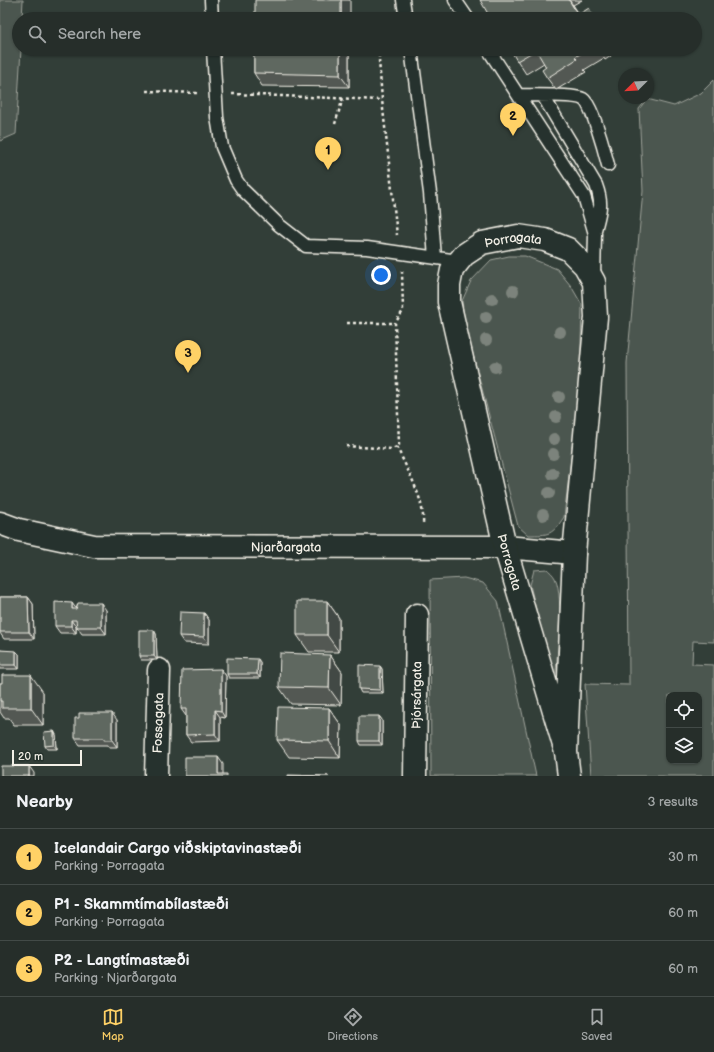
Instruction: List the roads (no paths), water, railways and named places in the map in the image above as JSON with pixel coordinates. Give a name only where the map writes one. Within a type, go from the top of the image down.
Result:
[{"type":"main road","name":"Þorragata","points":[[566,752],[505,547],[449,302],[449,285],[452,270],[464,255],[482,243],[518,236],[546,240],[568,249],[585,266],[594,282],[596,317],[574,553],[566,752],[569,776]]},
{"type":"main road","name":"Njarðargata","points":[[0,523],[19,530],[94,546],[505,547],[574,553]]},
{"type":"main road","name":"Þjórsárgata","points":[[415,776],[417,615]]},
{"type":"main road","name":"Fossagata","points":[[156,776],[158,670]]},
{"type":"lane","points":[[211,0],[212,12]]},
{"type":"lane","points":[[403,0],[405,12]]},
{"type":"lane","points":[[455,0],[463,12]]},
{"type":"lane","points":[[213,56],[217,117],[222,147],[233,175],[243,190],[279,225],[306,246],[367,248],[458,261]]},
{"type":"lane","points":[[412,56],[430,193],[435,258]]},
{"type":"lane","points":[[493,56],[584,196],[595,234]]},
{"type":"lane","points":[[518,95],[581,98],[585,100],[593,117],[608,165]]},
{"type":"lane","points":[[543,96],[600,194],[601,204],[595,234],[594,282]]},
{"type":"place","name":"P1 - Skammtímabílastæði","points":[[513,136]]},
{"type":"place","name":"Icelandair Cargo viðskiptavinastæði","points":[[328,170]]},
{"type":"place","name":"P2 - Langtímastæði","points":[[188,373]]}]
